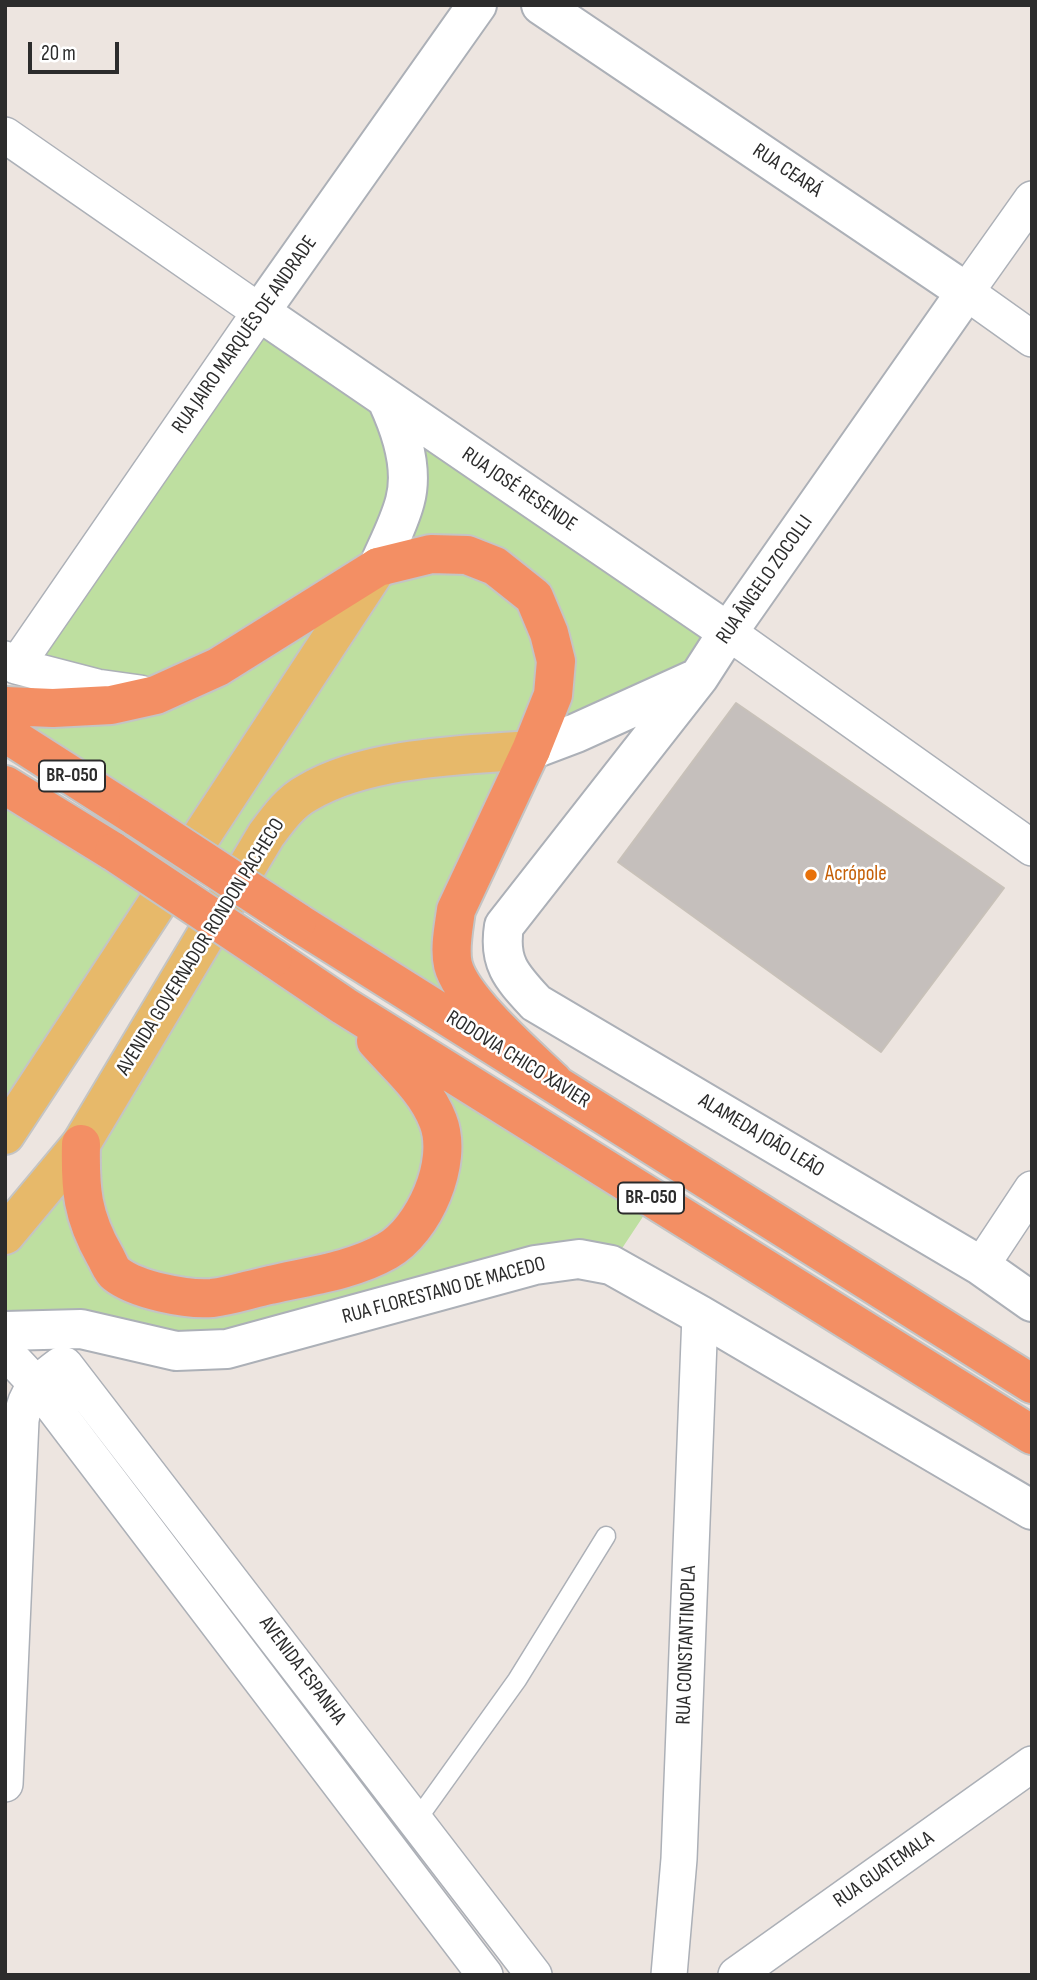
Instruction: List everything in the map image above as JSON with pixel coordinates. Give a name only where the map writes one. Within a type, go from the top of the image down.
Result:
[{"type":"highway","points":[[5,706],[53,708],[111,705],[156,695],[218,667],[378,568],[431,554],[467,555],[495,566],[534,597],[549,633],[556,661],[553,695],[531,750],[456,910],[453,964],[460,979],[488,1018],[553,1082]]},
{"type":"highway","name":"RODOVIA CHICO XAVIER","points":[[5,733],[297,922],[1032,1384]]},
{"type":"highway","name":"BR-050","points":[[5,785],[114,852],[344,1006],[1032,1435]]},
{"type":"highway","points":[[81,1144],[80,1185],[90,1230],[115,1273],[150,1292],[211,1298],[342,1269],[388,1251],[414,1226],[428,1206],[439,1174],[442,1153],[439,1122],[423,1093],[344,1006]]},
{"type":"main road","name":"RUA JAIRO MARQUÊS DE ANDRADE","points":[[260,312],[477,5]]},
{"type":"main road","name":"RUA CEARÁ","points":[[541,5],[966,292]]},
{"type":"main road","name":"RUA ÂNGELO ZOCOLLI","points":[[503,958],[503,926],[699,677],[727,632],[966,292]]},
{"type":"main road","name":"RUA JOSÉ RESENDE","points":[[260,312],[727,632]]},
{"type":"main road","points":[[5,1135],[378,568],[406,499],[404,445],[399,425],[387,400]]},
{"type":"main road","name":"AVENIDA GOVERNADOR RONDON PACHECO","points":[[5,1235],[81,1144],[266,835],[282,813],[306,793],[360,771],[461,755],[531,750],[576,733],[699,677]]},
{"type":"main road","name":"ALAMEDA JOÃO LEÃO","points":[[503,958],[513,978],[536,1003],[981,1266],[1032,1302]]},
{"type":"main road","name":"RUA FLORESTANO DE MACEDO","points":[[5,1331],[81,1329],[176,1351],[227,1349],[535,1265],[579,1259],[611,1265],[1032,1510]]},
{"type":"street","name":"RUA JOSÉ RESENDE","points":[[5,135],[260,312]]},
{"type":"street","name":"RUA ÂNGELO ZOCOLLI","points":[[966,292],[1032,198]]},
{"type":"street","name":"RUA CEARÁ","points":[[966,292],[1032,339]]},
{"type":"street","name":"RUA JAIRO MARQUÊS DE ANDRADE","points":[[10,663],[260,312]]},
{"type":"street","name":"RUA JOSÉ RESENDE","points":[[727,632],[1032,848]]},
{"type":"street","points":[[10,663],[97,687],[156,695]]},
{"type":"street","points":[[981,1266],[1032,1189]]},
{"type":"street","name":"RUA CONSTANTINOPLA","points":[[669,1975],[679,1858],[700,1315]]},
{"type":"street","name":"AVENIDA ESPANHA","points":[[5,1351],[35,1383],[485,1975]]},
{"type":"street","name":"AVENIDA ESPANHA","points":[[35,1383],[60,1365],[69,1368],[534,1975]]},
{"type":"street","points":[[5,1784],[21,1420],[27,1398],[35,1383]]},
{"type":"street","name":"RUA GUATEMALA","points":[[736,1975],[1032,1765]]},
{"type":"street","points":[[407,1873],[439,1850]]},
{"type":"lane","points":[[416,1821],[517,1680],[606,1536]]},
{"type":"green space","points":[[260,312],[727,632],[699,677],[531,750],[456,910],[488,1018],[186,850],[5,733],[53,708],[16,666]]},
{"type":"green space","points":[[5,785],[170,889],[5,1135]]},
{"type":"green space","points":[[216,919],[654,1200],[611,1265],[227,1349],[5,1331],[5,1235]]},
{"type":"building","name":"Acrópole","points":[[736,703],[1004,888],[881,1052],[618,862]]},
{"type":"place","name":"Acrópole","points":[[811,875]]}]
